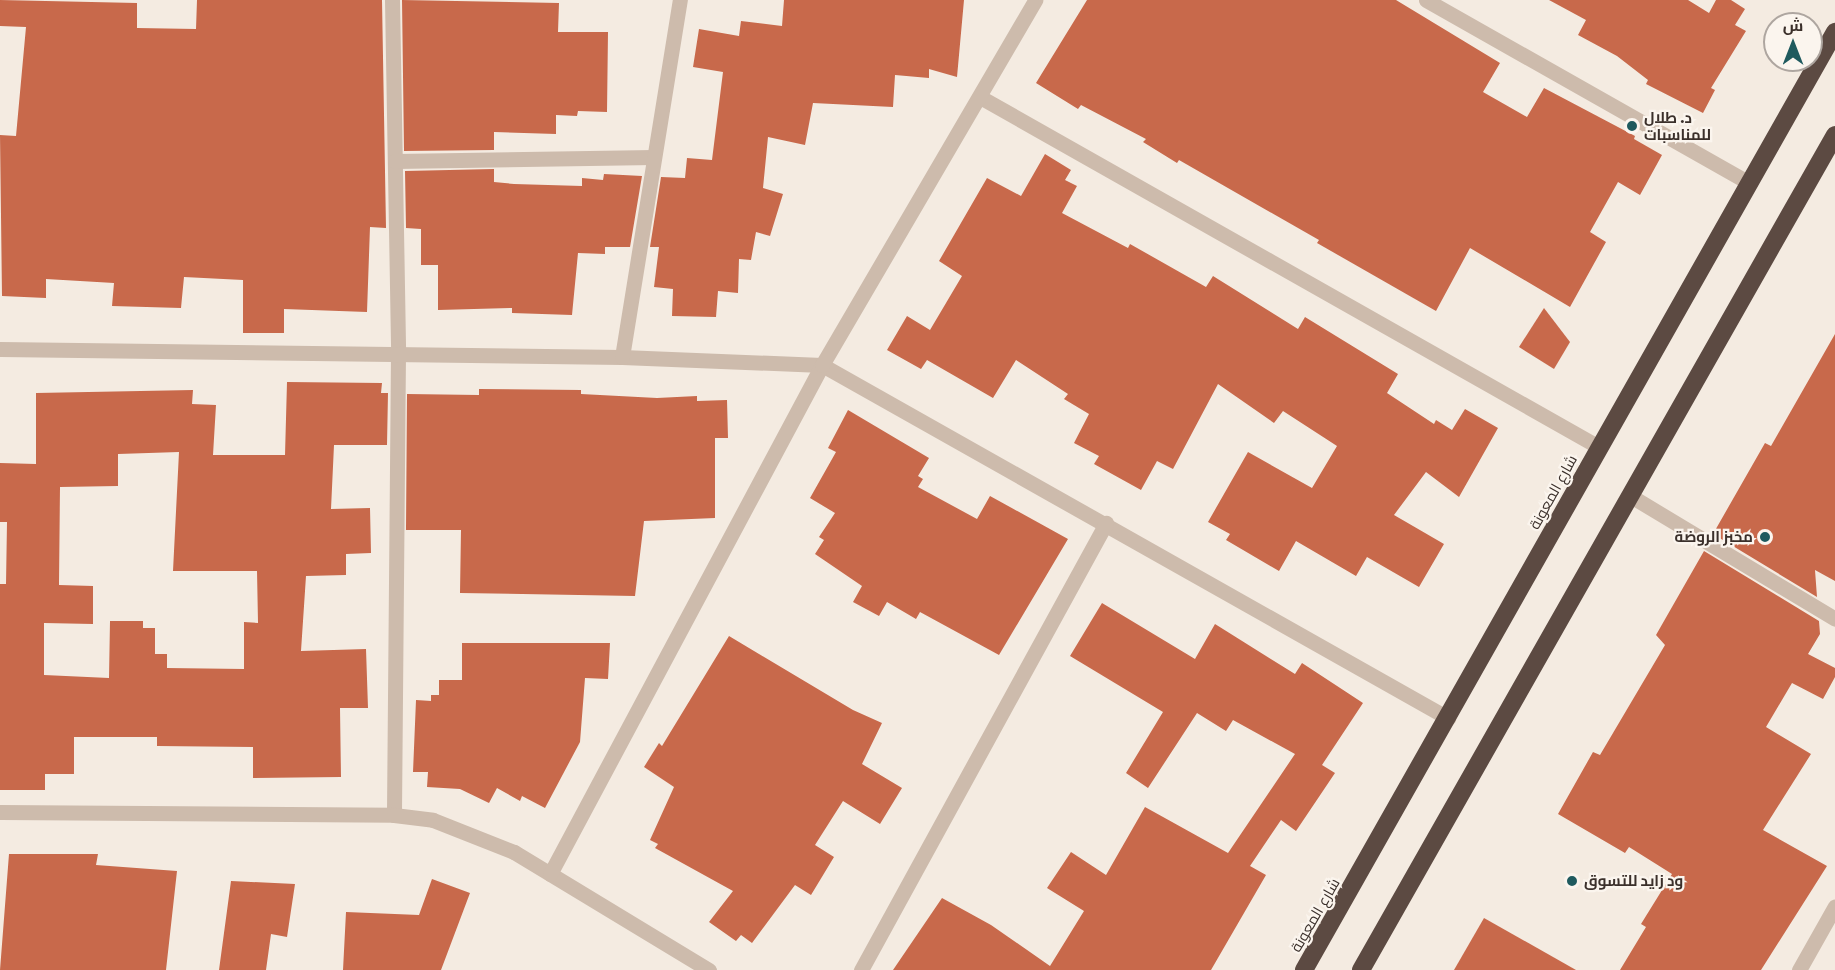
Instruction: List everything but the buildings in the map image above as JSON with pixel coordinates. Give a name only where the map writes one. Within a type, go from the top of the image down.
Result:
[{"type":"highway","name":"شارع المعونة","points":[[1304,970],[1835,32]]},
{"type":"highway","points":[[1362,970],[1629,495],[1835,135]]},
{"type":"street","points":[[392,0],[398,353],[394,815]]},
{"type":"street","points":[[622,357],[680,0]]},
{"type":"street","points":[[550,874],[822,365],[1035,0]]},
{"type":"street","points":[[1426,0],[1750,183]]},
{"type":"street","points":[[980,97],[1599,447]]},
{"type":"street","points":[[395,161],[654,157]]},
{"type":"street","points":[[0,349],[622,357],[822,365],[1106,523],[1448,718]]},
{"type":"street","points":[[1629,495],[1835,620]]},
{"type":"street","points":[[861,970],[1106,523]]},
{"type":"street","points":[[0,812],[394,815],[450,826],[514,852],[709,970]]},
{"type":"street","points":[[1799,970],[1830,925],[1835,906]]},
{"type":"place","name":"د. طلال للمناسبات","points":[[1632,126]]},
{"type":"place","name":"مخبز الروضة","points":[[1765,537]]},
{"type":"place","name":"ود زايد للتسوق","points":[[1572,881]]}]
